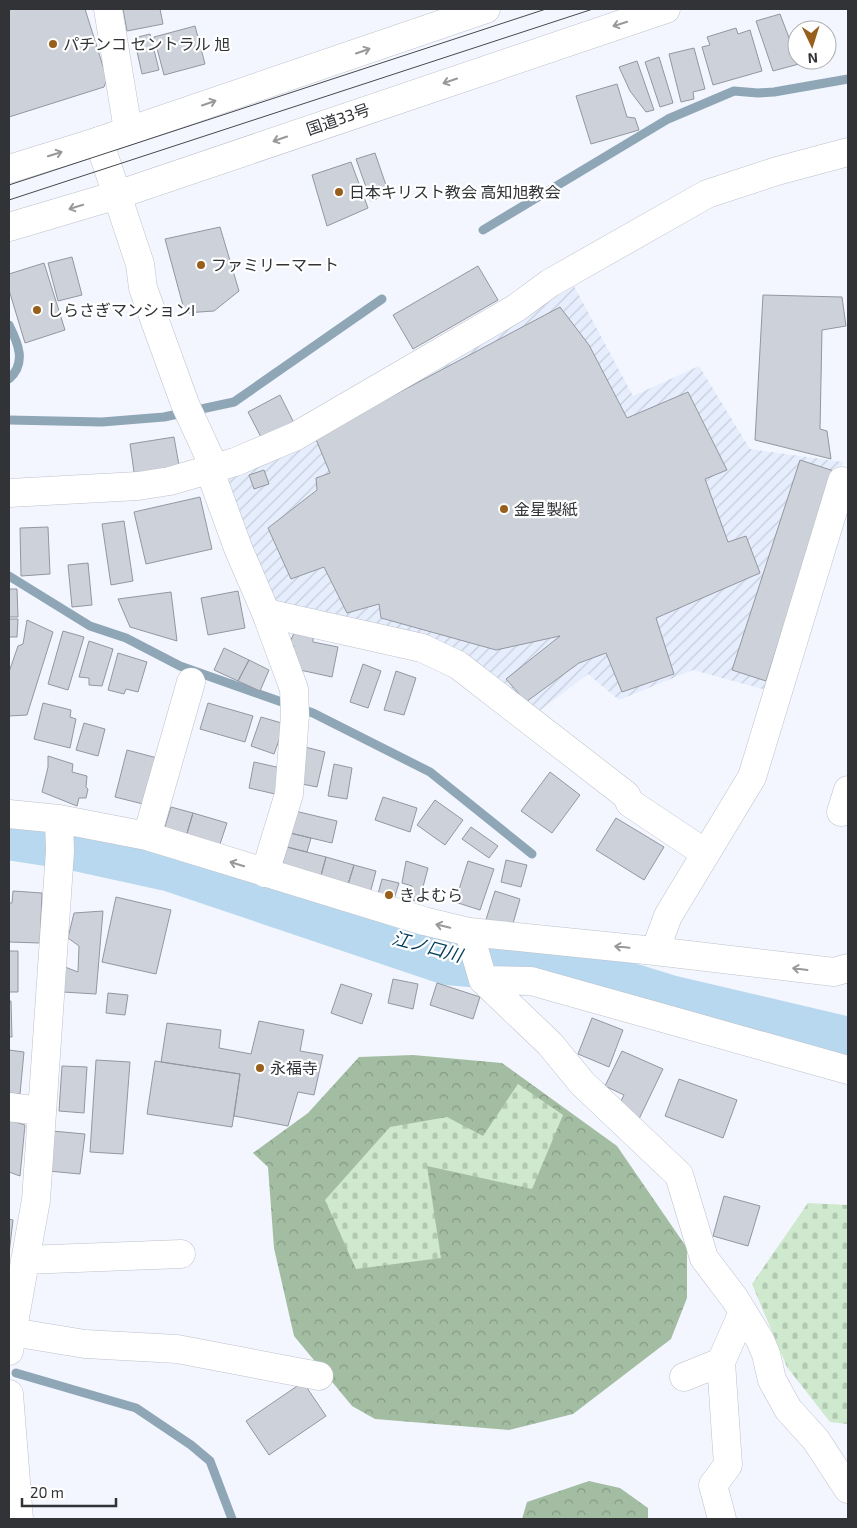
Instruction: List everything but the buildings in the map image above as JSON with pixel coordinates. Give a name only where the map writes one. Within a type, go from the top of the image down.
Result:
[{"type":"main road","points":[[108,9],[128,130]]},
{"type":"main road","name":"国道33号","points":[[9,227],[117,195],[666,9]]},
{"type":"main road","points":[[9,169],[99,141],[480,10]]},
{"type":"main road","points":[[99,141],[140,264],[143,288],[188,412],[212,470],[238,548],[266,613],[294,689],[295,706],[289,794],[265,873]]},
{"type":"main road","points":[[9,493],[138,486],[170,481],[212,470],[296,436],[516,308],[550,283],[707,194],[777,171],[848,152]]},
{"type":"main road","points":[[655,950],[668,916],[752,777],[842,481],[848,482]]},
{"type":"main road","points":[[266,613],[422,648],[458,665],[626,795],[630,803],[705,854]]},
{"type":"main road","points":[[147,836],[191,682]]},
{"type":"main road","points":[[9,814],[59,832],[147,836],[470,938],[655,950],[834,972],[848,968]]},
{"type":"main road","points":[[59,832],[40,1110],[36,1200],[10,1341],[177,1349],[319,1376]]},
{"type":"main road","points":[[470,938],[481,978],[550,1044],[582,1082],[679,1175],[704,1258],[743,1312],[766,1354],[772,1380],[779,1395],[788,1409],[816,1440],[848,1489]]},
{"type":"main road","points":[[481,978],[531,980],[848,1070]]},
{"type":"main road","points":[[9,1107],[40,1110]]},
{"type":"main road","points":[[25,1260],[181,1254]]},
{"type":"main road","points":[[722,1519],[712,1485],[728,1465],[721,1362],[743,1312]]},
{"type":"main road","points":[[684,1378],[721,1362]]},
{"type":"main road","points":[[9,1394],[19,1519]]},
{"type":"shaded area","name":"金星製紙","points":[[574,286],[633,396],[699,366],[750,449],[843,462],[769,691],[693,670],[619,700],[588,674],[533,716],[481,675],[290,613],[269,595],[223,476],[307,438]]},
{"type":"green space","points":[[413,1055],[502,1063],[617,1146],[687,1248],[687,1298],[671,1339],[573,1414],[509,1430],[375,1419],[352,1406],[294,1336],[274,1248],[268,1167],[253,1153],[308,1113],[359,1057]]},
{"type":"green space","points":[[518,1084],[563,1115],[532,1189],[427,1166],[441,1258],[356,1269],[325,1200],[390,1127],[447,1117],[483,1136]]},
{"type":"green space","points":[[808,1203],[848,1205],[848,1424],[830,1422],[787,1367],[752,1284]]},
{"type":"green space","points":[[589,1481],[620,1488],[648,1508],[648,1519],[522,1519],[527,1502]]},
{"type":"waterway","points":[[483,230],[668,119],[734,91],[774,92],[848,79]]},
{"type":"waterway","points":[[9,420],[102,422],[164,417],[234,402],[382,299]]},
{"type":"waterway","points":[[9,325],[19,353],[18,366],[15,373],[9,379]]},
{"type":"waterway","points":[[9,576],[90,626],[126,638],[180,666],[313,713],[430,772],[532,854]]},
{"type":"waterway","name":"江ノ口川","points":[[9,832],[67,841],[172,864],[448,957],[549,966],[669,1003],[848,1045]]},
{"type":"waterway","points":[[535,954],[536,965]]},
{"type":"waterway","points":[[16,1373],[136,1408],[191,1445],[210,1461],[232,1519]]},
{"type":"tram line","points":[[9,185],[546,9]]},
{"type":"tram line","points":[[9,200],[593,9]]},
{"type":"place","name":"パチンコ セントラル 旭","points":[[53,44]]},
{"type":"place","name":"日本キリスト教会 高知旭教会","points":[[339,192]]},
{"type":"place","name":"ファミリーマート","points":[[201,265]]},
{"type":"place","name":"しらさぎマンションI","points":[[37,310]]},
{"type":"place","name":"金星製紙","points":[[504,509]]},
{"type":"place","name":"きよむら","points":[[389,895]]},
{"type":"place","name":"永福寺","points":[[260,1068]]}]
